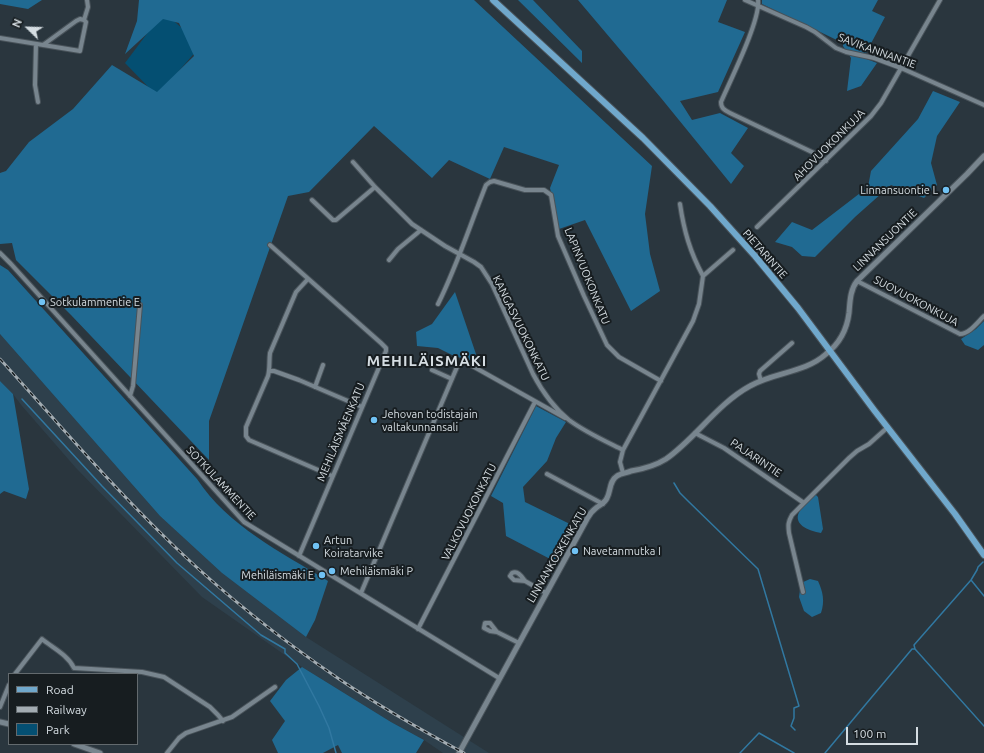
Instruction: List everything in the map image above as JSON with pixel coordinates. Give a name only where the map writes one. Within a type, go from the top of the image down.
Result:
[{"type":"main road","name":"PIETARINTIE","points":[[493,0],[622,118],[687,182],[772,276],[955,514],[984,555]]},
{"type":"street","points":[[0,38],[80,51],[86,22],[84,20],[88,7],[87,0]]},
{"type":"street","name":"SAVIKANNANTIE","points":[[745,0],[815,32],[836,48],[846,52],[874,58],[901,68],[984,105]]},
{"type":"street","points":[[758,0],[759,6],[750,34],[721,102],[721,106],[730,113],[814,153],[826,161]]},
{"type":"street","name":"AHOVUOKONKUJA","points":[[757,227],[871,116],[901,68],[940,0]]},
{"type":"street","points":[[43,45],[76,21],[80,19],[84,20]]},
{"type":"street","points":[[36,44],[35,85],[38,102]]},
{"type":"street","name":"LINNANSUONTIE","points":[[623,473],[650,467],[661,462],[671,455],[734,396],[761,381],[802,368],[814,362],[830,350],[845,329],[853,288],[857,281],[984,156]]},
{"type":"street","name":"KANGASVUOKONKATU","points":[[353,162],[375,187],[412,224],[481,267],[492,284],[540,387],[551,402],[569,420],[623,450]]},
{"type":"street","name":"LAPINVUOKONKATU","points":[[460,254],[486,185],[490,182],[494,181],[525,190],[540,190],[549,192],[553,202],[558,236],[575,277],[607,345],[619,357],[661,381]]},
{"type":"street","points":[[312,200],[334,220],[336,220],[375,187]]},
{"type":"street","points":[[623,473],[620,462],[623,450],[688,333],[697,312],[701,294],[703,276],[688,244],[683,227],[680,204]]},
{"type":"street","points":[[389,260],[398,249],[421,230]]},
{"type":"street","name":"MEHILÄISMÄENKATU","points":[[270,245],[386,348],[299,556]]},
{"type":"street","points":[[703,276],[733,250]]},
{"type":"street","name":"SOTKULAMMENTIE","points":[[0,253],[12,264],[239,518],[251,528],[361,593],[418,630],[499,678]]},
{"type":"street","points":[[438,304],[460,254]]},
{"type":"street","points":[[308,279],[296,292],[273,346],[269,358],[270,371],[246,427],[246,436],[249,440],[332,476]]},
{"type":"street","name":"SUOVUOKONKUJA","points":[[857,281],[960,334],[964,334],[984,316]]},
{"type":"street","points":[[130,396],[133,386],[140,305]]},
{"type":"street","points":[[761,381],[758,374],[760,371],[792,343]]},
{"type":"street","points":[[361,593],[457,366],[464,362],[467,363],[569,420]]},
{"type":"street","points":[[314,387],[323,365]]},
{"type":"street","points":[[432,370],[452,379]]},
{"type":"street","points":[[270,371],[281,373],[362,407]]},
{"type":"street","name":"VALKOVUOKONKATU","points":[[418,630],[535,402]]},
{"type":"street","points":[[803,592],[791,544],[788,525],[792,515],[854,454],[869,444],[888,427]]},
{"type":"street","name":"PAJARINTIE","points":[[695,433],[719,444],[804,503]]},
{"type":"street","name":"LINNANKOSKENKATU","points":[[459,753],[587,519],[596,508],[604,504],[608,497],[613,480],[623,473]]},
{"type":"street","points":[[547,474],[604,504]]},
{"type":"street","points":[[525,582],[546,593]]},
{"type":"street","points":[[497,632],[519,643]]},
{"type":"street","points":[[16,673],[42,639],[71,662],[74,668],[72,673]]},
{"type":"street","points":[[74,668],[142,672],[164,677],[180,686],[210,707],[223,721]]},
{"type":"street","points":[[0,707],[8,687]]},
{"type":"street","points":[[167,753],[179,738],[186,733],[232,718],[275,688]]},
{"type":"street","points":[[77,745],[100,753]]},
{"type":"shaded area","points":[[0,0],[42,0],[28,9],[0,4]]},
{"type":"shaded area","points":[[139,0],[474,0],[652,166],[645,214],[650,254],[660,291],[631,311],[585,220],[559,229],[550,188],[559,165],[504,147],[490,179],[449,160],[432,178],[374,126],[309,192],[288,196],[209,421],[209,460],[71,315],[16,260],[12,243],[0,244],[0,173],[6,171],[29,142],[73,109],[112,65],[157,92],[194,56],[179,23],[163,19],[125,54],[137,21]]},
{"type":"shaded area","points":[[518,0],[533,0],[582,51],[582,63]]},
{"type":"shaded area","points":[[578,0],[727,0],[718,22],[745,32],[718,92],[680,101],[692,120],[720,113],[748,128],[731,153],[744,166],[731,184],[661,98]]},
{"type":"shaded area","points":[[762,0],[878,0],[872,11],[885,17],[864,58],[877,63],[861,86],[847,91],[851,58],[843,46],[843,43],[762,4]]},
{"type":"shaded area","points":[[933,91],[960,102],[937,136],[931,163],[937,185],[924,198],[891,185],[855,217],[815,257],[802,256],[792,247],[775,242],[792,222],[812,230],[868,187],[871,171],[918,119]]},
{"type":"shaded area","points":[[0,265],[8,270],[197,479],[224,511],[256,537],[328,581],[315,620],[306,637],[222,573],[160,516],[0,334]]},
{"type":"shaded area","points":[[455,292],[479,363],[454,356],[438,348],[417,346],[416,332],[432,324]]},
{"type":"shaded area","points":[[984,321],[984,345],[978,350],[965,345],[961,339],[976,329]]},
{"type":"shaded area","points":[[0,334],[160,516],[222,573],[306,637],[489,753],[443,753],[424,740],[391,722],[302,667],[202,597],[76,468],[13,394],[0,381]]},
{"type":"shaded area","points":[[0,381],[13,394],[29,489],[26,499],[4,491],[0,494]]},
{"type":"shaded area","points":[[536,406],[566,422],[556,438],[547,461],[523,487],[525,502],[572,525],[554,561],[506,536],[503,503],[491,496]]},
{"type":"shaded area","points":[[815,494],[818,497],[823,529],[821,533],[811,531],[802,526],[798,519],[798,514],[801,509]]},
{"type":"shaded area","points":[[810,579],[818,581],[823,601],[821,613],[812,617],[804,611],[799,597],[801,583]]},
{"type":"shaded area","points":[[302,667],[391,722],[424,740],[416,753],[342,753],[338,745],[323,753],[278,753],[272,740],[285,721],[270,701],[286,680]]},
{"type":"green space","points":[[161,15],[167,15],[200,44],[198,49],[157,96],[125,63]]},
{"type":"waterway","points":[[22,399],[102,486],[177,563],[261,635],[285,649],[285,653],[297,664],[319,706],[329,728],[336,753]]},
{"type":"waterway","points":[[674,483],[680,493],[758,569],[799,706],[794,708],[794,718],[791,726],[795,730]]},
{"type":"waterway","points":[[915,649],[914,645],[971,580],[978,567],[983,562]]},
{"type":"waterway","points":[[971,580],[984,596]]},
{"type":"waterway","points":[[825,753],[912,649],[915,649],[984,726]]},
{"type":"waterway","points":[[740,753],[759,733],[794,753]]},
{"type":"railway","points":[[0,359],[130,503],[195,566],[235,600],[297,649],[339,679],[400,718],[464,753]]},
{"type":"place","name":"Linnansuontie L","points":[[946,190]]},
{"type":"place","name":"Sotkulammentie E","points":[[42,302]]},
{"type":"place","name":"Jehovan todistajain valtakunnansali","points":[[374,420]]},
{"type":"place","name":"Artun Koiratarvike","points":[[316,546]]},
{"type":"place","name":"Navetanmutka I","points":[[575,551]]},
{"type":"place","name":"Mehiläismäki P","points":[[332,571]]},
{"type":"place","name":"Mehiläismäki E","points":[[322,575]]},
{"type":"district","name":"MEHILÄISMÄKI","points":[[427,361]]}]
